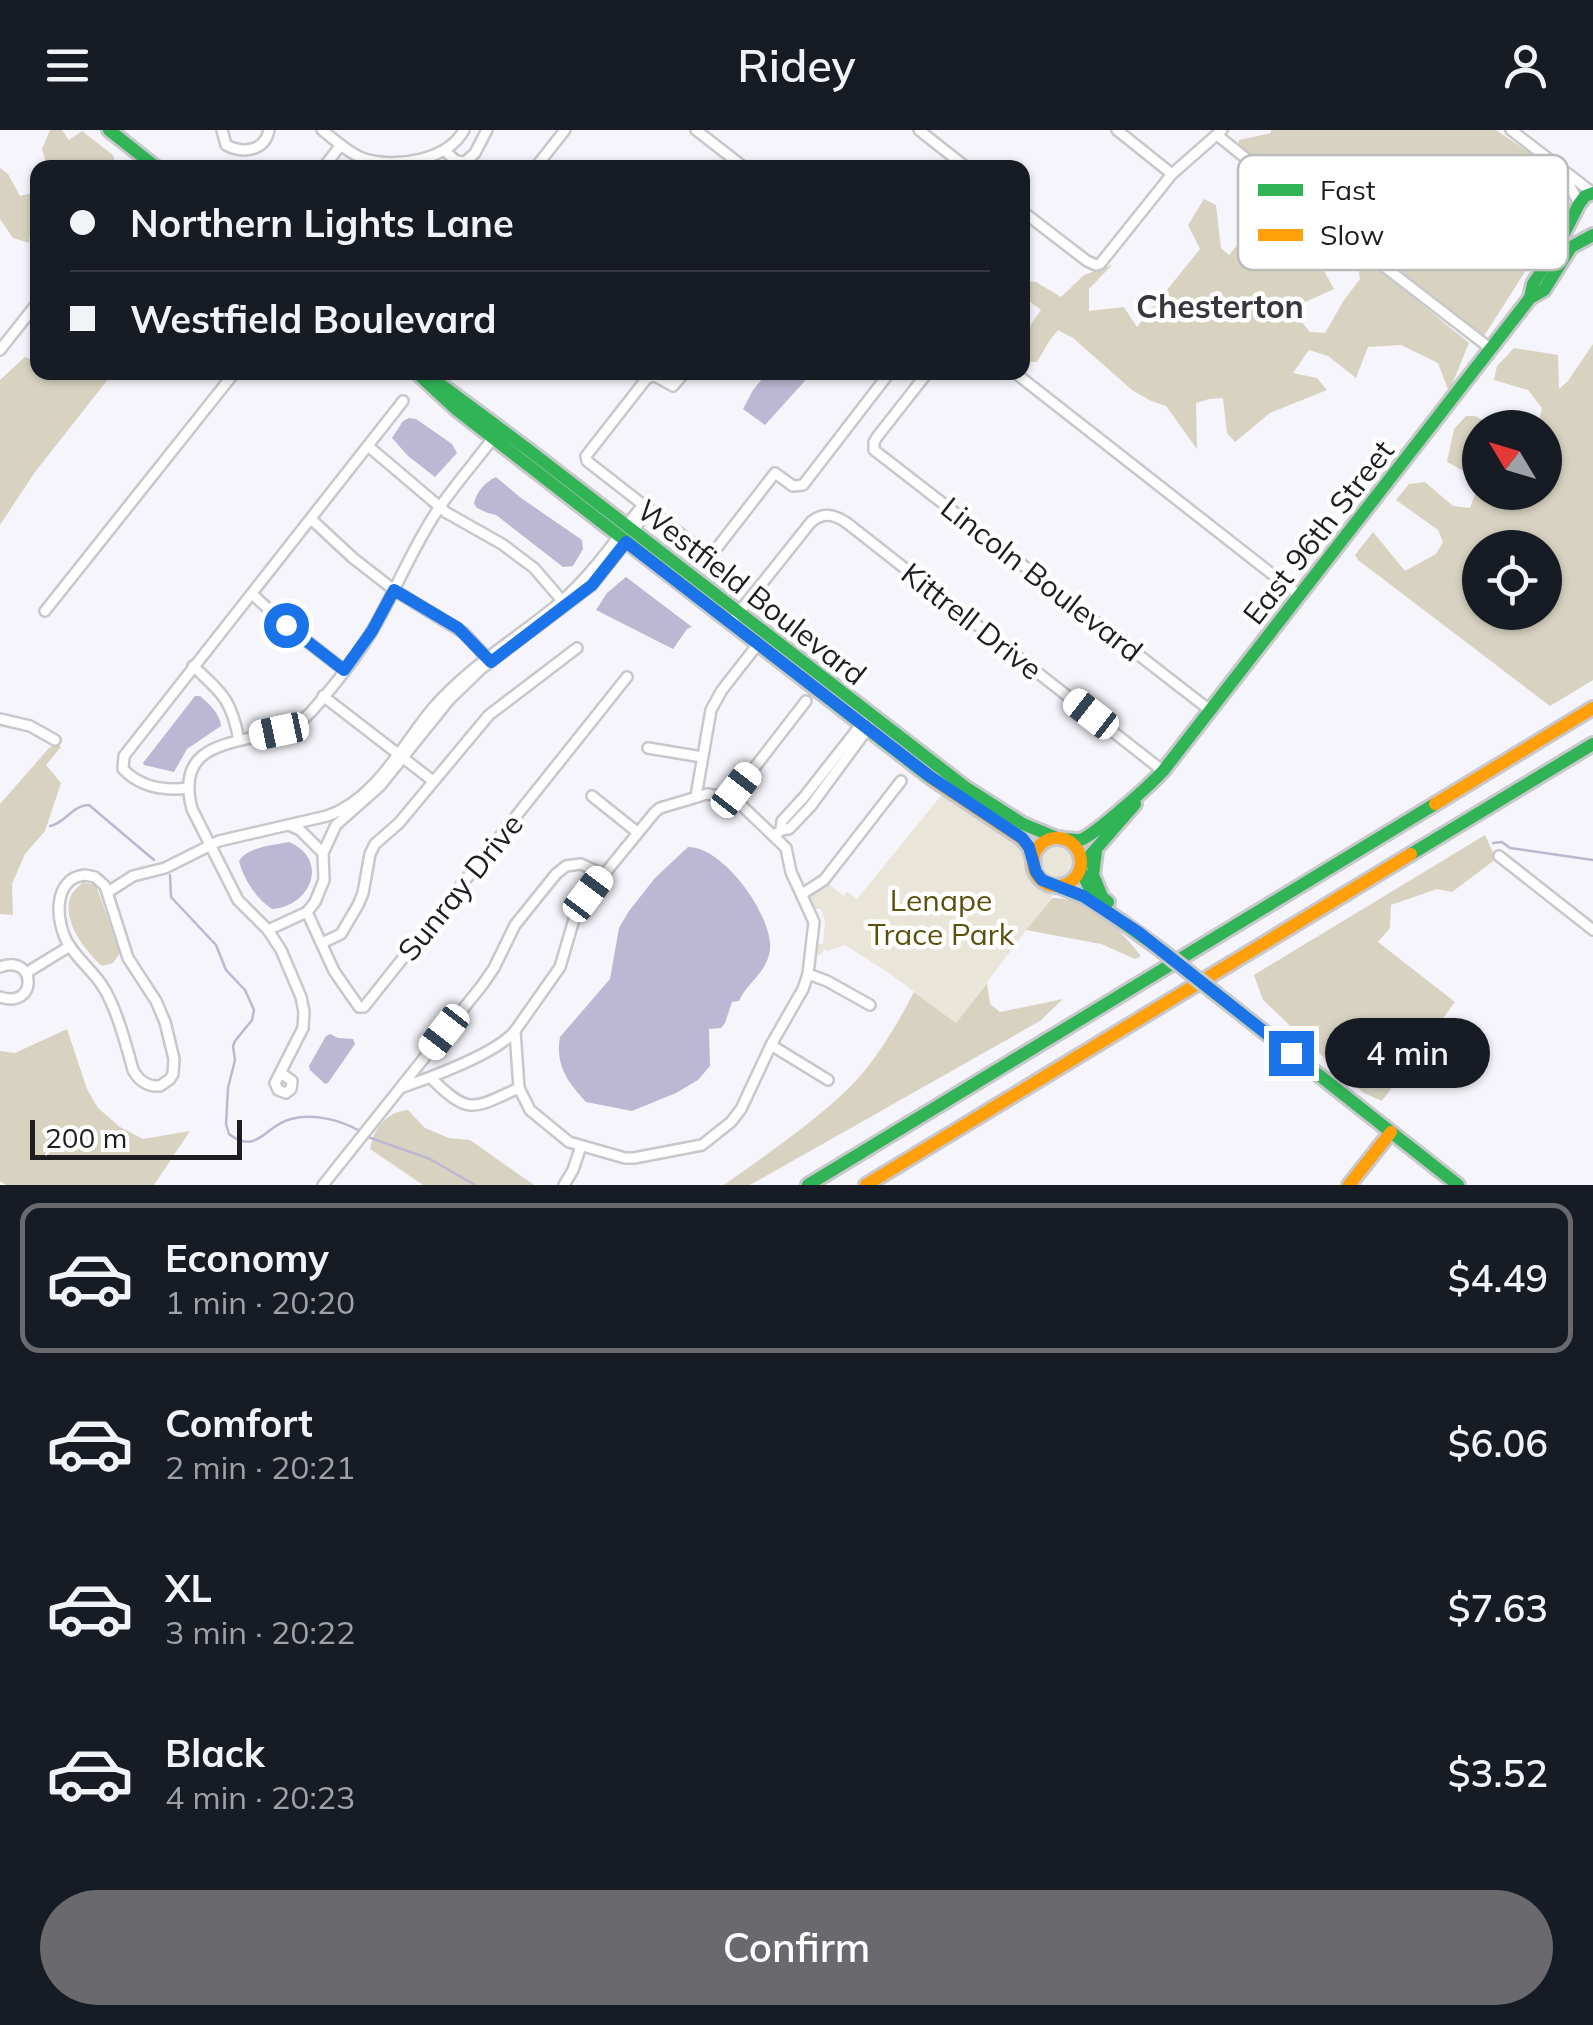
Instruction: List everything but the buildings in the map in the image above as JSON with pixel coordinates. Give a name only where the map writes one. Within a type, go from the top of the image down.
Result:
[{"type":"main road","points":[[109,130],[144,160]]},
{"type":"main road","points":[[1593,193],[1577,206],[1578,222],[1593,233]]},
{"type":"main road","name":"East 96th Street","points":[[1568,224],[1577,206]]},
{"type":"main road","name":"East 96th Street","points":[[1568,252],[1593,233]]},
{"type":"main road","name":"East 96th Street","points":[[1530,298],[1542,270]]},
{"type":"main road","name":"East 96th Street","points":[[1060,838],[1087,837],[1163,771],[1530,298],[1544,290],[1557,270]]},
{"type":"main road","name":"Westfield Boulevard","points":[[424,380],[456,410],[626,534]]},
{"type":"main road","name":"Westfield Boulevard","points":[[435,380],[868,721],[953,794],[1022,838],[1034,863]]},
{"type":"main road","name":"Westfield Boulevard","points":[[734,618],[758,644],[965,787],[1024,824],[1060,838]]},
{"type":"main road","points":[[808,1185],[1593,708]]},
{"type":"main road","points":[[866,1185],[1593,744]]},
{"type":"main road","name":"East 96th Street","points":[[1081,867],[1142,793]]},
{"type":"main road","points":[[1138,932],[1086,883],[1073,843],[1060,838],[1041,844],[1034,863],[1040,878],[1090,899],[1138,932],[1452,1183]]},
{"type":"main road","points":[[1098,844],[1093,875],[1105,900]]},
{"type":"main road","points":[[1058,886],[1072,881],[1081,867]]},
{"type":"main road","points":[[1349,1185],[1391,1132]]},
{"type":"street","points":[[222,130],[226,145],[239,150],[260,146],[269,130]]},
{"type":"street","points":[[322,130],[367,160]]},
{"type":"street","points":[[418,160],[445,151],[464,130]]},
{"type":"street","points":[[466,160],[480,146],[487,130]]},
{"type":"street","points":[[541,160],[565,130]]},
{"type":"street","points":[[696,130],[735,160]]},
{"type":"street","points":[[919,130],[957,160]]},
{"type":"street","points":[[1117,130],[1172,174]]},
{"type":"street","points":[[1512,130],[1543,155]]},
{"type":"street","points":[[1030,217],[1096,265],[1103,262],[1172,174],[1220,133],[1246,155]]},
{"type":"street","points":[[329,160],[341,145]]},
{"type":"street","points":[[445,151],[455,160]]},
{"type":"street","points":[[1568,174],[1593,193]]},
{"type":"street","points":[[1568,185],[1577,206]]},
{"type":"street","points":[[1389,270],[1490,349]]},
{"type":"street","points":[[0,350],[30,312]]},
{"type":"street","points":[[45,611],[229,380]]},
{"type":"street","points":[[644,380],[589,451],[587,461],[706,553],[713,552],[775,473],[793,486],[802,485],[884,380]]},
{"type":"street","name":"Lincoln Boulevard","points":[[922,380],[877,438],[873,446],[878,453],[1212,711]]},
{"type":"street","points":[[1024,380],[1300,596]]},
{"type":"street","points":[[188,788],[150,786],[131,777],[119,756],[403,401]]},
{"type":"street","points":[[281,1072],[301,1035],[304,1012],[285,960],[268,930],[238,900],[192,809],[188,788],[191,773],[202,756],[218,746],[293,726],[310,713],[372,631],[440,507],[493,438]]},
{"type":"street","points":[[368,446],[440,507],[498,541],[534,568],[564,604]]},
{"type":"street","points":[[108,892],[133,876],[165,868],[225,839],[342,810],[400,756],[489,659],[564,604],[646,507]]},
{"type":"street","name":"Kittrell Drive","points":[[734,618],[810,522],[824,514],[834,516],[1163,771]]},
{"type":"street","points":[[311,520],[394,590],[458,628],[489,659]]},
{"type":"street","points":[[252,594],[344,670]]},
{"type":"street","points":[[696,796],[711,710],[758,644]]},
{"type":"street","points":[[322,943],[340,934],[361,900],[373,846],[398,823],[489,715],[578,648]]},
{"type":"street","points":[[193,666],[227,698],[239,740]]},
{"type":"street","name":"Sunray Drive","points":[[306,912],[338,978],[364,1007],[628,677]]},
{"type":"street","points":[[323,696],[433,781]]},
{"type":"street","points":[[731,798],[806,702]]},
{"type":"street","points":[[0,720],[30,726],[55,740]]},
{"type":"street","points":[[777,833],[782,821],[868,721]]},
{"type":"street","points":[[648,748],[702,757]]},
{"type":"street","points":[[268,930],[306,912],[322,888],[323,853],[328,838],[338,822],[374,793],[400,756]]},
{"type":"street","points":[[802,894],[824,880],[900,781]]},
{"type":"street","points":[[400,1088],[431,1078],[502,1043],[515,1031],[555,976],[575,916],[603,874],[660,808],[707,794],[731,798],[777,833],[814,925],[808,974],[736,1116],[702,1145],[634,1158],[581,1146],[560,1136],[530,1110],[519,1088],[515,1031]]},
{"type":"street","points":[[592,796],[637,832]]},
{"type":"street","points":[[289,825],[300,830],[323,853]]},
{"type":"street","points":[[1500,856],[1593,930]]},
{"type":"street","points":[[323,1185],[483,984],[515,925],[556,874],[566,866],[581,864],[603,874]]},
{"type":"street","points":[[91,876],[100,880],[108,892],[128,958],[165,1022],[174,1059],[173,1074],[166,1083],[156,1086],[138,1080],[112,1004],[97,976],[70,946],[60,919],[64,885],[73,878],[91,876]]},
{"type":"street","points":[[26,973],[70,946]]},
{"type":"street","points":[[0,966],[13,964],[26,973],[28,987],[13,1000],[0,997]]},
{"type":"street","points":[[808,974],[870,1006]]},
{"type":"street","points":[[771,1045],[828,1080]]},
{"type":"street","points":[[431,1078],[471,1106],[519,1088]]},
{"type":"street","points":[[564,1185],[581,1146]]},
{"type":"green space","name":"Lenape Trace Park","points":[[944,792],[1020,842],[1033,876],[1053,895],[956,1023],[845,945],[815,954],[816,944],[823,944],[825,922],[821,909],[814,909],[810,899],[828,884],[844,896],[847,892],[857,899]]},
{"type":"green space","points":[[1057,843],[1070,849],[1076,862],[1070,875],[1057,881],[1044,875],[1038,862],[1044,849]]},
{"type":"shaded area","points":[[50,130],[62,130],[69,140],[82,131],[114,160],[45,160],[42,149]]},
{"type":"shaded area","points":[[1496,130],[1533,155],[1250,155],[1238,146],[1239,140],[1271,133]]},
{"type":"shaded area","points":[[0,168],[8,174],[20,196],[30,194],[29,243],[13,238],[0,219]]},
{"type":"shaded area","points":[[1204,199],[1216,205],[1221,248],[1229,255],[1238,244],[1238,270],[1324,270],[1334,289],[1305,302],[1300,320],[1310,332],[1325,333],[1360,279],[1359,270],[1380,270],[1469,343],[1449,392],[1438,363],[1401,345],[1368,347],[1356,378],[1328,356],[1309,350],[1293,373],[1317,378],[1327,390],[1270,413],[1235,442],[1227,433],[1223,398],[1196,403],[1197,449],[1166,406],[1132,390],[1073,338],[1058,330],[1037,362],[1030,362],[1030,326],[1041,310],[1030,301],[1030,282],[1061,297],[1084,275],[1112,265],[1089,289],[1089,311],[1124,307],[1137,327],[1200,249],[1188,225]]},
{"type":"shaded area","points":[[1396,270],[1526,270],[1484,336]]},
{"type":"shaded area","points":[[1593,344],[1593,680],[1550,706],[1355,555],[1373,532],[1405,571],[1436,554],[1443,542],[1438,530],[1396,500],[1409,484],[1425,482],[1462,510],[1562,510],[1562,410],[1542,410],[1528,390],[1494,380],[1497,366],[1514,348],[1558,355],[1559,389]]},
{"type":"shaded area","points":[[25,357],[30,359],[30,380],[107,380],[35,472],[0,525],[0,380]]},
{"type":"shaded area","points":[[761,380],[806,380],[765,425],[743,409]]},
{"type":"shaded area","points":[[409,418],[452,444],[457,453],[435,477],[392,438]]},
{"type":"shaded area","points":[[1462,420],[1462,470],[1447,462],[1454,429]]},
{"type":"shaded area","points":[[496,477],[582,540],[583,549],[573,566],[563,567],[496,515],[477,508],[474,504],[479,492]]},
{"type":"shaded area","points":[[626,577],[692,627],[673,649],[596,610],[607,593]]},
{"type":"shaded area","points":[[195,696],[213,709],[221,726],[187,749],[174,772],[144,765],[143,763]]},
{"type":"shaded area","points":[[56,744],[61,747],[46,765],[61,783],[45,831],[25,854],[12,884],[13,915],[0,914],[0,804]]},
{"type":"shaded area","points":[[1485,835],[1496,859],[1452,892],[1437,889],[1391,905],[1390,928],[1378,942],[1455,1002],[1382,1101],[1351,1083],[1263,1000],[1254,975]]},
{"type":"shaded area","points":[[289,842],[309,860],[310,881],[297,900],[272,909],[251,888],[239,861],[255,850]]},
{"type":"shaded area","points":[[688,847],[716,858],[743,885],[769,935],[768,957],[739,1001],[732,1002],[721,1028],[709,1029],[710,1066],[698,1080],[632,1111],[586,1102],[564,1073],[559,1057],[560,1037],[610,979],[619,928],[629,911],[655,878]]},
{"type":"shaded area","points":[[83,882],[96,885],[120,953],[113,963],[102,966],[73,929],[70,899]]},
{"type":"shaded area","points":[[1052,898],[1079,903],[1103,916],[1141,956],[1135,959],[1101,944],[1026,930]]},
{"type":"shaded area","points":[[987,983],[990,1004],[1000,1012],[1063,999],[1040,1021],[750,1185],[724,1185],[803,1127],[858,1079],[914,992],[956,1023]]},
{"type":"shaded area","points":[[67,1029],[87,1089],[98,1108],[120,1127],[143,1139],[190,1131],[154,1185],[6,1185],[0,1181],[0,1051],[15,1053]]},
{"type":"shaded area","points":[[330,1034],[353,1039],[355,1044],[325,1084],[309,1066]]},
{"type":"shaded area","points":[[408,1110],[425,1128],[449,1138],[470,1140],[534,1185],[423,1185],[370,1149],[382,1122]]},
{"type":"waterway","points":[[50,826],[89,805],[154,860]]},
{"type":"waterway","points":[[1493,843],[1593,860]]},
{"type":"waterway","points":[[170,875],[171,897],[216,945],[226,970],[245,990],[254,1010],[252,1020],[233,1046],[235,1060],[228,1088],[226,1124],[229,1134],[239,1140],[254,1141],[282,1122],[309,1117],[335,1121],[360,1131]]},
{"type":"waterway","points":[[368,1137],[430,1159],[475,1185]]},
{"type":"traffic: fast","points":[[109,130],[147,160]]},
{"type":"traffic: fast","points":[[1568,226],[1585,196],[1593,193]]},
{"type":"traffic: fast","points":[[1568,252],[1593,235]]},
{"type":"traffic: fast","points":[[1530,298],[1542,270]]},
{"type":"traffic: fast","points":[[1063,839],[1080,840],[1087,836],[1163,771],[1530,298],[1544,290],[1557,270]]},
{"type":"traffic: fast","points":[[425,380],[457,410],[931,778]]},
{"type":"traffic: fast","points":[[435,380],[965,787],[1023,824],[1057,838]]},
{"type":"traffic: fast","points":[[1411,854],[1593,744]]},
{"type":"traffic: fast","points":[[1081,866],[1135,804]]},
{"type":"traffic: fast","points":[[808,1185],[1435,804]]},
{"type":"traffic: fast","points":[[1096,851],[1093,875],[1101,894]]},
{"type":"traffic: fast","points":[[1080,869],[1089,887],[1108,902]]},
{"type":"traffic: fast","points":[[1058,886],[1090,899],[1161,950]]},
{"type":"traffic: fast","points":[[1161,950],[1215,993]]},
{"type":"traffic: fast","points":[[1215,993],[1458,1185]]},
{"type":"traffic: slow","points":[[1435,804],[1593,708]]},
{"type":"traffic: slow","points":[[931,778],[1021,838],[1034,863]]},
{"type":"traffic: slow","points":[[1057,838],[1074,845],[1081,862],[1074,879],[1057,886],[1040,879],[1033,862],[1040,845],[1057,838]]},
{"type":"traffic: slow","points":[[866,1185],[1411,854]]},
{"type":"traffic: slow","points":[[1349,1185],[1391,1132]]},
{"type":"district","name":"Chesterton","points":[[1220,306]]},
{"type":"route","points":[[286,625],[344,670],[372,631],[394,590],[458,628],[491,662],[579,597],[626,542],[953,794],[1022,838],[1042,880],[1083,896],[1138,932],[1291,1053]]}]
